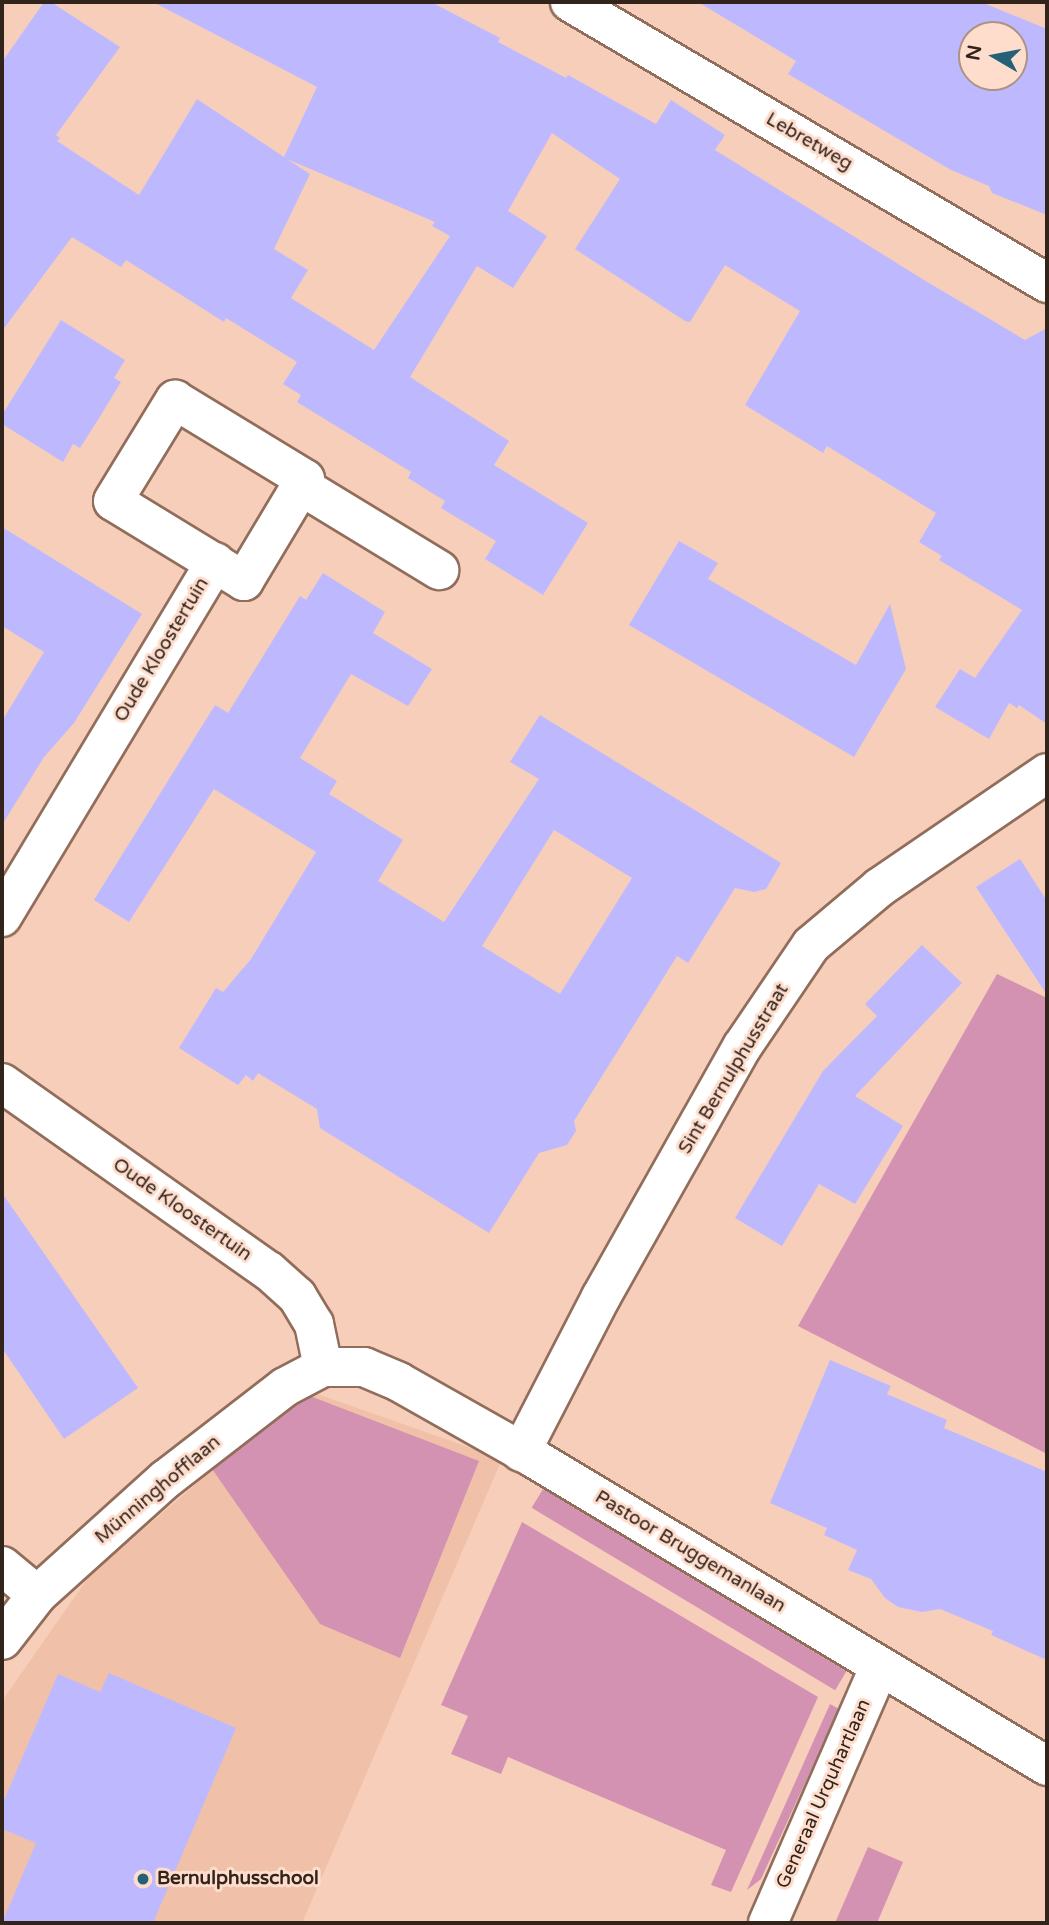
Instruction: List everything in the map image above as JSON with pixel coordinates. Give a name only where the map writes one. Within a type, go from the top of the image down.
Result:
[{"type":"street","name":"Lebretweg","points":[[570,2],[1047,283]]},
{"type":"street","name":"Oude Kloostertuin","points":[[175,400],[305,479],[301,486],[244,580],[113,500],[175,400]]},
{"type":"street","name":"Oude Kloostertuin","points":[[301,486],[439,570]]},
{"type":"street","name":"Oude Kloostertuin","points":[[2,917],[215,562]]},
{"type":"street","name":"Sint Bernulphusstraat","points":[[521,1452],[601,1297],[742,1046],[811,945],[880,887],[1047,773]]},
{"type":"street","name":"Oude Kloostertuin","points":[[2,1083],[269,1271],[297,1296],[314,1324],[323,1367]]},
{"type":"street","name":"Pastoor Bruggemanlaan","points":[[323,1367],[364,1367],[399,1382],[1047,1766]]},
{"type":"street","name":"Münninghofflaan","points":[[2,1640],[37,1595],[166,1479],[285,1387],[323,1367]]},
{"type":"street","points":[[2,1566],[37,1595]]},
{"type":"street","name":"Generaal Urquhartlaan","points":[[768,1923],[880,1665]]},
{"type":"shaded area","points":[[997,974],[1047,998],[1047,1454],[798,1326]]},
{"type":"shaded area","points":[[306,1390],[502,1459],[302,1923],[2,1923],[2,1701],[90,1575]]},
{"type":"shaded area","points":[[310,1396],[479,1461],[400,1658],[320,1624],[210,1466]]},
{"type":"shaded area","points":[[543,1489],[846,1671],[835,1690],[532,1508]]},
{"type":"shaded area","points":[[522,1522],[818,1697],[731,1892],[711,1885],[726,1850],[508,1757],[501,1774],[451,1754],[468,1716],[441,1705]]},
{"type":"shaded area","points":[[830,1704],[839,1709],[761,1879],[747,1890]]},
{"type":"shaded area","points":[[868,1847],[903,1862],[877,1923],[835,1923]]},
{"type":"building","points":[[44,2],[51,2],[120,47],[56,135],[60,138],[57,141],[139,195],[197,99],[284,157],[317,87],[153,2],[431,2],[500,38],[498,42],[566,78],[568,75],[656,124],[671,100],[725,135],[715,150],[924,280],[1025,340],[1047,328],[1047,724],[1019,705],[1017,708],[1009,703],[989,739],[935,707],[960,669],[975,678],[1022,610],[939,560],[942,556],[919,542],[936,513],[827,446],[823,453],[745,405],[800,311],[725,265],[690,322],[685,321],[575,249],[620,179],[552,133],[508,211],[547,236],[513,288],[477,266],[410,377],[509,441],[494,465],[588,523],[543,595],[485,559],[496,541],[441,508],[445,501],[408,478],[411,472],[297,402],[301,395],[283,384],[297,362],[226,318],[224,322],[126,260],[121,267],[72,237],[2,331],[2,62]],"holes":[[[287,159],[435,222],[432,226],[450,236],[374,350],[291,298],[308,270],[274,249],[310,174]]]},
{"type":"building","points":[[698,2],[981,2],[1027,21],[958,21],[958,91],[1028,91],[1028,21],[1047,29],[1047,215],[992,193],[989,186],[951,170],[788,74],[796,61]]},
{"type":"building","points":[[61,320],[125,360],[114,378],[121,382],[101,415],[80,448],[73,444],[63,462],[2,424],[2,415]]},
{"type":"building","points":[[2,527],[142,614],[74,723],[44,757],[2,825],[2,721],[44,652],[2,626]]},
{"type":"building","points":[[679,541],[718,563],[708,579],[856,665],[890,604],[906,669],[854,757],[629,625]]},
{"type":"building","points":[[323,573],[385,612],[373,633],[432,669],[408,706],[351,674],[300,758],[337,781],[329,794],[403,840],[378,881],[444,922],[539,779],[510,762],[540,715],[781,863],[766,889],[754,892],[735,888],[688,963],[677,956],[574,1121],[576,1131],[567,1145],[539,1153],[489,1233],[320,1128],[317,1109],[258,1073],[253,1081],[246,1075],[238,1085],[179,1048],[216,988],[223,992],[251,959],[316,852],[214,789],[129,922],[94,900],[215,705],[228,713],[300,596],[306,600]],"holes":[[[554,830],[632,878],[560,994],[482,946]]]},
{"type":"building","points":[[1020,859],[1047,901],[1047,995],[976,887]]},
{"type":"building","points":[[922,945],[962,983],[855,1096],[903,1126],[855,1204],[819,1184],[782,1246],[735,1218],[823,1071],[877,1016],[865,1004]]},
{"type":"building","points":[[2,1193],[138,1388],[64,1439],[2,1348]]},
{"type":"building","points":[[830,1360],[891,1386],[887,1394],[947,1420],[944,1428],[1047,1472],[1047,1660],[991,1635],[993,1631],[940,1609],[922,1612],[898,1607],[885,1598],[871,1579],[848,1570],[857,1550],[824,1535],[827,1528],[770,1503]]},
{"type":"building","points":[[109,1673],[236,1728],[153,1923],[2,1923],[36,1843],[2,1829],[2,1805],[58,1674],[100,1692]]},
{"type":"place","name":"Bernulphusschool","points":[[143,1879]]}]
